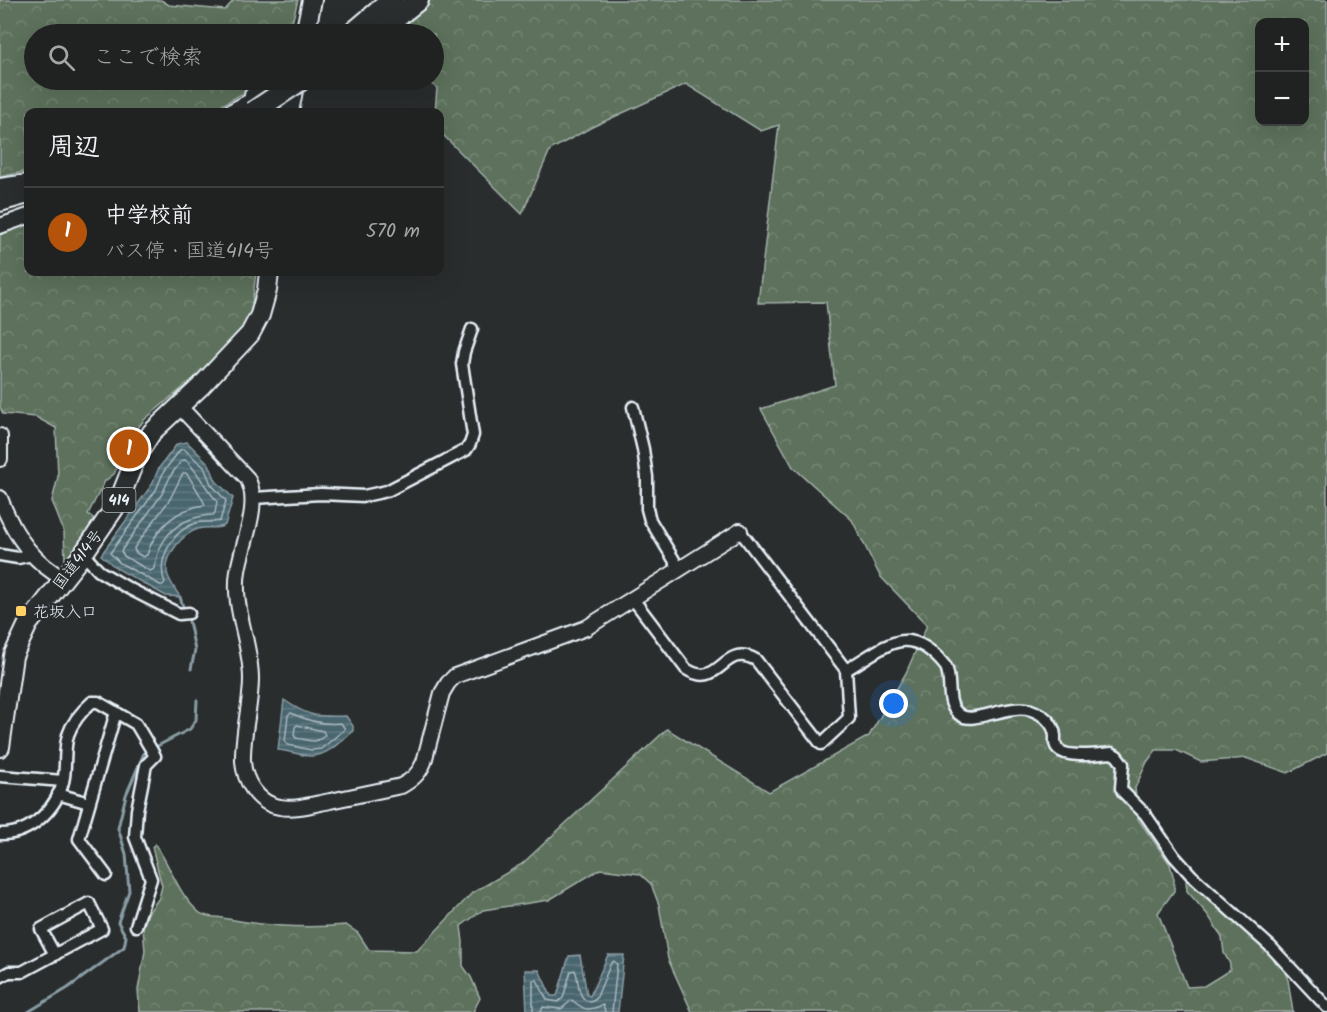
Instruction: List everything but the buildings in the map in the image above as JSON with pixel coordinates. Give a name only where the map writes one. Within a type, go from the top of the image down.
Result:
[{"type":"highway","points":[[377,18],[392,0]]},
{"type":"highway","points":[[377,18],[400,0]]},
{"type":"highway","points":[[377,18],[418,0]]},
{"type":"highway","points":[[306,24],[312,2]]},
{"type":"highway","points":[[251,108],[281,90]]},
{"type":"highway","points":[[258,108],[283,90]]},
{"type":"highway","points":[[290,108],[293,90]]},
{"type":"highway","points":[[0,188],[24,189]]},
{"type":"highway","points":[[0,203],[24,191]]},
{"type":"highway","points":[[0,210],[24,204]]},
{"type":"highway","name":"国道414号","points":[[0,747],[13,656],[28,624],[83,554],[118,503],[137,455],[147,440],[250,334],[262,308],[267,276]]},
{"type":"street","points":[[232,108],[257,90]]},
{"type":"street","points":[[239,108],[277,90]]},
{"type":"street","points":[[271,108],[287,90]]},
{"type":"street","points":[[0,226],[24,217]]},
{"type":"street","points":[[254,498],[321,494],[373,495],[387,491],[466,450],[473,435],[462,364],[472,329]]},
{"type":"street","points":[[179,406],[251,485],[254,498],[238,572],[237,597],[239,617],[251,666],[243,759],[245,775],[253,791],[264,801],[278,807],[316,804],[401,786],[412,780],[424,762],[442,693],[455,676],[586,628],[740,531],[846,670],[849,718],[821,744],[756,660],[744,654],[736,655],[714,672],[699,675],[692,673],[686,669],[633,599]]},
{"type":"street","points":[[633,407],[643,448],[647,477],[647,509],[650,520],[680,570]]},
{"type":"street","points":[[0,436],[0,459]]},
{"type":"street","points":[[1,503],[32,555],[43,566],[63,578]]},
{"type":"street","points":[[83,554],[99,572],[179,614],[189,613]]},
{"type":"street","points":[[0,555],[18,558],[32,555]]},
{"type":"street","points":[[846,670],[897,641],[914,640],[946,667],[949,674],[950,700],[961,716],[971,718],[1009,708],[1031,710],[1049,720],[1053,727],[1055,746],[1061,752],[1073,755],[1112,753],[1117,756],[1123,764],[1121,788],[1123,792],[1145,814],[1174,856],[1215,898],[1271,947],[1327,1007]]},
{"type":"street","points":[[0,834],[19,831],[43,817],[58,794],[63,781],[68,736],[88,705],[98,702],[136,724],[155,756],[146,765],[137,810],[135,837],[151,879],[136,926]]},
{"type":"street","points":[[106,875],[79,838],[116,712]]},
{"type":"street","points":[[0,776],[63,781]]},
{"type":"street","points":[[58,794],[89,803]]},
{"type":"street","points":[[0,977],[9,972],[22,972],[55,955],[102,928],[89,903],[41,929],[55,955]]},
{"type":"green space","points":[[0,0],[161,0],[169,5],[225,10],[234,0],[298,0],[292,24],[24,24],[24,90],[248,90],[217,108],[24,108],[24,172],[0,177]]},
{"type":"green space","points":[[419,0],[1327,0],[1327,753],[1288,773],[1246,758],[1201,762],[1176,750],[1156,750],[1147,762],[1135,788],[1138,819],[1170,864],[1174,879],[1174,891],[1158,913],[1187,987],[1204,986],[1230,970],[1230,964],[1224,953],[1222,937],[1208,915],[1187,891],[1186,881],[1190,879],[1281,964],[1288,980],[1293,1012],[692,1012],[668,959],[659,905],[651,884],[640,874],[600,869],[549,900],[483,910],[461,926],[463,966],[471,977],[480,998],[473,1012],[140,1012],[138,990],[145,951],[143,928],[148,913],[159,898],[162,886],[152,847],[155,844],[186,898],[202,914],[284,926],[346,925],[358,933],[369,950],[417,951],[472,893],[522,864],[667,729],[769,792],[869,736],[906,673],[927,625],[880,576],[852,520],[793,467],[761,409],[835,385],[826,302],[758,303],[779,125],[761,131],[686,84],[592,127],[550,150],[522,214],[444,136],[444,108],[435,108],[437,90],[444,90],[444,24],[405,24],[406,7]]},
{"type":"green space","points":[[24,222],[24,276],[255,276],[251,311],[243,327],[204,370],[144,420],[132,436],[114,474],[105,481],[88,514],[97,521],[73,555],[65,559],[64,532],[52,501],[58,477],[56,428],[36,417],[3,414],[0,407],[0,231]]},
{"type":"water","points":[[187,442],[209,464],[216,481],[233,498],[225,525],[198,529],[186,535],[176,546],[169,559],[167,572],[170,582],[180,597],[166,596],[116,568],[101,555],[151,486],[159,468],[177,444]]},
{"type":"water","points":[[284,700],[313,715],[346,716],[353,726],[353,731],[329,750],[318,755],[309,756],[278,750]]},
{"type":"water","points":[[580,955],[587,995],[590,996],[608,955],[624,955],[618,1012],[527,1012],[525,970],[539,970],[551,996],[557,996],[569,956]]},
{"type":"waterway","points":[[180,597],[184,610]]},
{"type":"waterway","points":[[189,621],[195,650],[191,669]]},
{"type":"waterway","points":[[28,1012],[68,988],[124,947],[126,937],[118,922],[129,891],[126,854],[118,828],[126,795],[144,753],[190,729],[196,720],[197,700]]},
{"type":"place","name":"中学校前","points":[[129,449]]},
{"type":"place","name":"花坂入口","points":[[21,611]]}]
